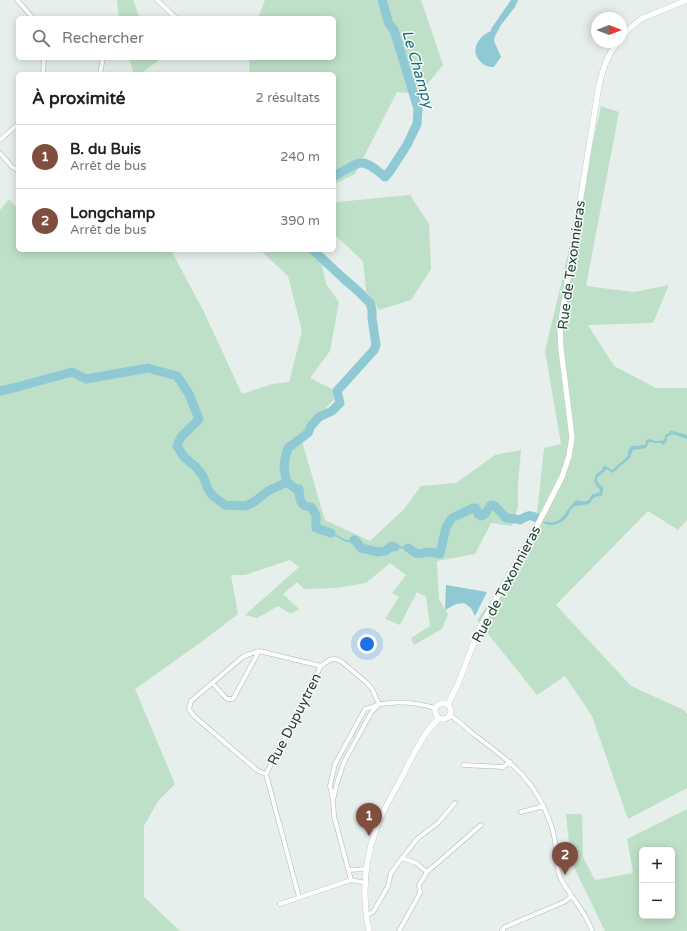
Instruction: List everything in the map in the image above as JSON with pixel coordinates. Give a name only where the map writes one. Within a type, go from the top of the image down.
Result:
[{"type":"main road","points":[[627,31],[641,19],[687,0]]},
{"type":"main road","name":"Rue de Texonnieras","points":[[448,704],[458,684],[479,629],[543,514],[562,477],[569,456],[572,437],[561,349],[560,327],[601,73],[613,48]]},
{"type":"main road","points":[[443,702],[448,704],[451,709],[450,715],[445,719],[439,718],[435,714],[435,708],[438,704],[443,702]]},
{"type":"main road","points":[[369,931],[365,903],[365,883],[366,869],[376,828],[418,747],[429,729],[439,718]]},
{"type":"street","points":[[17,0],[31,16]]},
{"type":"street","points":[[157,0],[174,16]]},
{"type":"street","points":[[43,72],[44,60]]},
{"type":"street","points":[[100,72],[103,60]]},
{"type":"street","points":[[0,140],[16,126]]},
{"type":"street","points":[[0,153],[16,169]]},
{"type":"street","points":[[266,774],[258,771],[194,716],[189,709],[191,701],[244,656],[259,651],[321,666]]},
{"type":"street","points":[[212,683],[227,699],[233,699],[259,651]]},
{"type":"street","name":"Rue Dupuytren","points":[[299,897],[266,774],[321,666],[331,659],[337,659],[342,662],[370,686],[379,704]]},
{"type":"street","points":[[351,880],[334,816],[330,786],[335,764],[365,710],[379,704],[391,703],[422,705],[435,708]]},
{"type":"street","points":[[333,800],[344,762],[371,714],[379,704]]},
{"type":"street","points":[[450,715],[510,762],[529,782],[544,806],[552,826],[556,846],[557,867],[560,878],[589,921],[592,931]]},
{"type":"street","points":[[463,765],[503,767],[510,762]]},
{"type":"street","points":[[366,915],[373,912],[388,886],[391,873],[402,858],[418,838],[438,823],[455,803]]},
{"type":"street","points":[[521,812],[544,806]]},
{"type":"street","points":[[399,931],[420,893],[419,885],[427,872],[481,825]]},
{"type":"street","points":[[402,858],[416,863],[427,872]]},
{"type":"street","points":[[349,870],[366,869]]},
{"type":"street","points":[[280,904],[351,880],[365,883]]},
{"type":"street","points":[[502,931],[505,927],[564,902],[572,896]]},
{"type":"green space","points":[[117,0],[133,0],[139,16],[119,16]]},
{"type":"green space","points":[[265,0],[421,0],[443,65],[419,94],[397,92],[355,174],[336,183],[336,72],[249,72],[250,60],[336,60],[336,16],[259,16]]},
{"type":"green space","points":[[130,60],[158,61],[143,72],[133,72]]},
{"type":"green space","points":[[601,106],[619,112],[586,286],[634,292],[669,285],[653,323],[588,325],[614,366],[656,388],[687,388],[687,520],[678,530],[648,511],[556,605],[631,686],[684,710],[687,714],[687,788],[628,819],[592,716],[565,676],[537,695],[477,620],[534,542],[544,448],[561,444],[545,351]]},
{"type":"green space","points":[[410,195],[429,224],[431,269],[411,300],[379,310],[366,291],[363,261],[336,236],[337,202]]},
{"type":"green space","points":[[9,199],[16,207],[16,252],[172,252],[204,312],[242,394],[272,384],[289,382],[302,331],[288,276],[262,252],[319,252],[326,284],[339,302],[330,351],[310,378],[340,393],[300,435],[325,520],[370,541],[404,509],[421,486],[456,483],[495,455],[521,450],[518,484],[518,507],[512,526],[491,523],[475,554],[437,561],[439,599],[448,614],[442,629],[414,645],[411,638],[430,626],[426,597],[417,592],[400,625],[385,619],[399,597],[392,593],[406,575],[390,563],[366,583],[336,588],[304,589],[297,582],[283,594],[299,609],[291,614],[278,606],[257,618],[245,615],[299,567],[290,560],[245,575],[231,575],[238,614],[135,689],[175,784],[158,801],[144,826],[144,897],[180,931],[0,931],[0,210]]},
{"type":"green space","points":[[687,809],[687,931],[605,931],[571,861],[566,814],[582,814],[583,857],[595,880],[633,873],[627,839]]},
{"type":"water","points":[[511,0],[518,0],[515,7],[501,25],[494,41],[501,57],[494,67],[487,66],[477,58],[475,49],[479,40],[486,33],[491,31]]},
{"type":"water","points":[[670,431],[687,435],[687,439],[672,434],[667,437],[667,441],[663,445],[661,443],[649,442],[646,448],[633,450],[628,460],[615,471],[612,473],[607,469],[597,478],[597,481],[603,488],[603,492],[600,496],[593,498],[588,504],[573,508],[562,522],[548,525],[542,522],[557,521],[574,502],[588,500],[592,494],[600,492],[594,481],[596,474],[602,470],[603,466],[612,470],[626,458],[631,446],[645,445],[646,440],[649,439],[663,441],[665,435]]},
{"type":"water","points":[[180,437],[182,438],[177,445],[178,451],[184,458],[197,467],[215,499],[220,502],[226,505],[248,505],[275,487],[287,482],[296,489],[299,489],[302,503],[311,507],[313,510],[316,528],[321,531],[337,535],[346,540],[355,540],[361,548],[366,550],[358,547],[354,541],[346,542],[337,537],[318,532],[314,528],[313,513],[309,508],[306,509],[303,507],[297,500],[298,491],[288,486],[281,487],[256,504],[245,508],[231,507],[216,502],[208,491],[198,472],[178,454],[175,443]]},
{"type":"water","points":[[491,505],[495,506],[506,518],[516,519],[520,520],[529,516],[536,517],[529,517],[523,521],[515,519],[505,520],[497,509],[492,507],[488,514],[480,518],[477,516],[475,510],[473,510],[456,517],[452,521],[447,532],[444,550],[439,557],[434,553],[416,555],[410,550],[390,548],[404,546],[417,553],[429,552],[440,554],[446,527],[452,518],[473,508],[476,508],[478,514],[481,516],[484,515]]},
{"type":"water","points":[[390,548],[387,553],[366,550],[385,551]]},
{"type":"water","points":[[446,585],[487,592],[475,616],[471,608],[464,603],[456,604],[445,610]]},
{"type":"waterway","name":"Le Champy","points":[[336,175],[357,164],[363,163],[370,165],[385,177],[407,145],[417,124],[418,109],[394,30],[389,24],[382,0]]},
{"type":"waterway","name":"Le Champy","points":[[0,391],[72,372],[86,379],[148,368],[177,376],[189,394],[199,419],[181,437],[177,446],[184,457],[196,467],[203,476],[208,489],[213,496],[225,505],[246,506],[254,502],[268,491],[287,482],[284,469],[288,448],[308,433],[311,426],[319,417],[332,411],[340,403],[337,391],[374,350],[376,345],[370,303],[315,252]]},
{"type":"waterway","points":[[287,482],[296,489],[299,489],[302,504],[311,507],[316,515],[316,528],[331,533]]},
{"type":"waterway","points":[[408,548],[417,554],[426,552],[440,554],[446,527],[452,518],[473,508],[476,508],[478,514],[481,516],[484,515],[491,505],[495,506],[506,518],[520,520],[527,516],[533,516],[539,519]]},
{"type":"waterway","points":[[354,540],[361,548],[378,552],[385,551],[392,546],[395,547]]},
{"type":"place","name":"B. du Buis","points":[[369,836]]},
{"type":"place","name":"Longchamp","points":[[565,875]]}]
